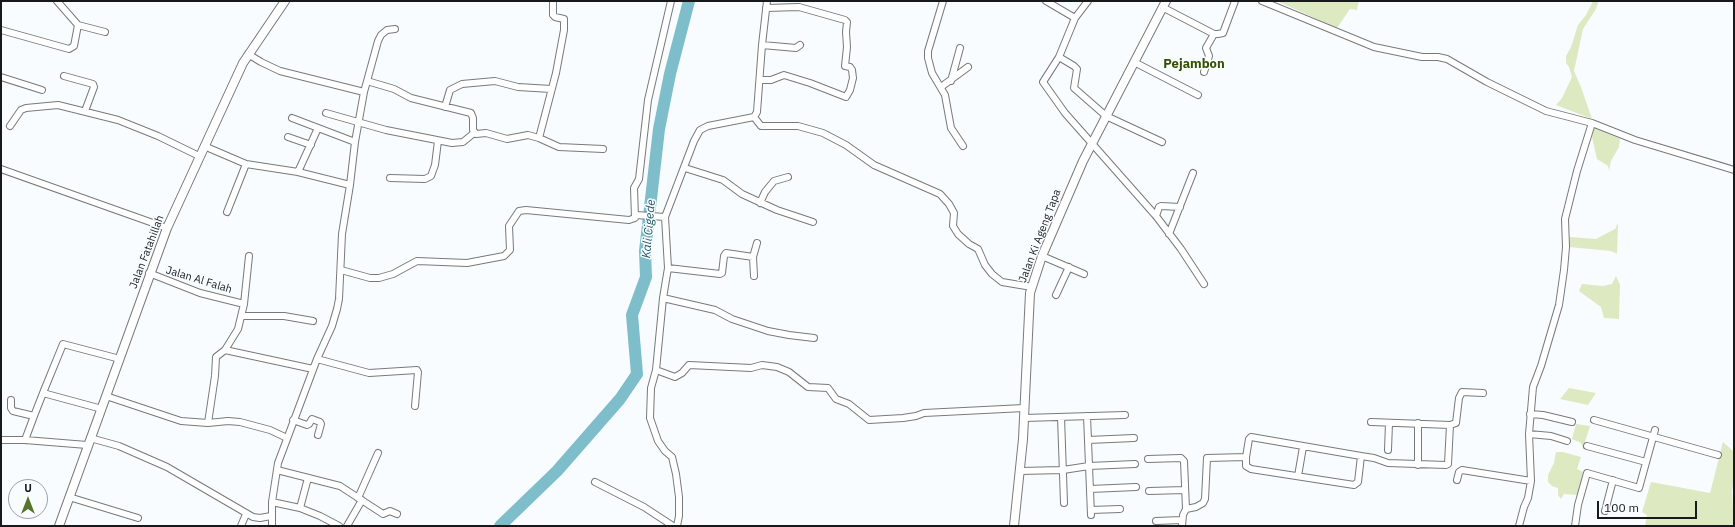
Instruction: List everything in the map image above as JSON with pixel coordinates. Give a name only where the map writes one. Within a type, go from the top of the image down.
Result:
[{"type":"street","points":[[58,1],[78,25],[106,32]]},
{"type":"street","points":[[539,138],[565,21],[563,18],[555,17],[553,15],[553,1]]},
{"type":"street","points":[[639,215],[634,188],[639,180],[648,100],[671,1]]},
{"type":"street","points":[[944,1],[928,55],[932,73],[947,102],[952,128],[963,146]]},
{"type":"street","points":[[1046,1],[1075,18]]},
{"type":"street","points":[[1088,1],[1075,18],[1059,57],[1043,82],[1065,113],[1156,216],[1181,249],[1204,284]]},
{"type":"street","points":[[1164,4],[1214,34],[1223,33],[1235,1]]},
{"type":"street","points":[[1262,1],[1374,47],[1422,57],[1438,57],[1447,59],[1487,82],[1546,111],[1592,123],[1635,140],[1734,170]]},
{"type":"street","name":"Jalan Fatahillah","points":[[59,526],[120,359],[149,273],[167,228],[199,156],[248,54],[283,2]]},
{"type":"street","points":[[677,526],[679,516],[679,496],[672,457],[665,451],[658,441],[650,418],[651,388],[656,370],[663,298],[668,268],[663,217],[685,168],[694,141],[700,130],[708,126],[754,117],[758,112],[766,4],[799,7],[845,20],[847,22],[845,66],[850,67],[852,70],[853,78],[850,90],[846,97],[784,75],[771,80],[761,80]]},
{"type":"street","name":"Jalan Ki Ageng Tapa","points":[[1014,526],[1024,418],[1030,293],[1042,256],[1083,161],[1164,4]]},
{"type":"street","points":[[1,30],[69,49],[74,46],[78,25]]},
{"type":"street","points":[[272,526],[272,502],[276,470],[293,420],[334,319],[339,299],[342,234],[358,122],[364,92],[378,41],[381,35],[387,30],[395,29]]},
{"type":"street","points":[[1204,72],[1209,56],[1206,48],[1214,34]]},
{"type":"street","points":[[762,45],[796,48],[800,45]]},
{"type":"street","points":[[951,81],[960,48]]},
{"type":"street","points":[[248,54],[280,71],[364,92]]},
{"type":"street","points":[[1059,57],[1076,68],[1077,72],[1074,88],[1106,116],[1162,142]]},
{"type":"street","points":[[1134,62],[1198,95]]},
{"type":"street","points":[[940,87],[951,81],[968,67]]},
{"type":"street","points":[[64,76],[93,84],[94,87],[84,111]]},
{"type":"street","points":[[1,77],[42,90]]},
{"type":"street","points":[[368,81],[394,89],[411,98],[471,113],[473,118],[474,133]]},
{"type":"street","points":[[445,107],[450,90],[462,84],[495,81],[518,87],[551,89]]},
{"type":"street","points":[[10,126],[21,110],[30,106],[58,106],[118,120],[151,133],[199,156]]},
{"type":"street","points":[[326,113],[386,130],[438,141],[461,142],[468,139],[474,133],[486,133],[507,139],[528,135],[559,147],[603,149]]},
{"type":"street","points":[[754,117],[761,126],[798,126],[823,134],[846,145],[874,165],[940,194],[949,204],[954,214],[953,226],[958,234],[969,244],[978,249],[985,265],[992,274],[1002,282],[1032,287]]},
{"type":"street","points":[[292,118],[355,142]]},
{"type":"street","points":[[1519,526],[1528,498],[1531,481],[1529,434],[1533,386],[1541,366],[1559,305],[1565,254],[1565,219],[1592,123]]},
{"type":"street","points":[[298,172],[318,128]]},
{"type":"street","points":[[288,137],[311,145]]},
{"type":"street","points":[[390,178],[424,179],[431,176],[438,141]]},
{"type":"street","points":[[204,146],[246,164],[298,172],[350,185]]},
{"type":"street","points":[[227,212],[246,164]]},
{"type":"street","points":[[685,168],[722,180],[742,194],[760,203],[813,222]]},
{"type":"street","points":[[1,169],[167,228]]},
{"type":"street","points":[[1169,234],[1193,173]]},
{"type":"street","points":[[760,203],[765,192],[774,182],[788,177]]},
{"type":"street","points":[[1156,216],[1158,208],[1161,206],[1180,207]]},
{"type":"street","points":[[341,270],[370,278],[379,278],[393,274],[417,261],[467,263],[504,256],[508,254],[510,250],[509,226],[519,211],[526,210],[629,220],[639,215],[663,217]]},
{"type":"street","points":[[754,276],[753,257],[757,243]]},
{"type":"street","points":[[668,268],[720,274],[722,273],[724,256],[726,253],[753,257]]},
{"type":"street","points":[[208,423],[217,356],[225,350],[238,329],[242,316],[249,256]]},
{"type":"street","points":[[1042,256],[1084,274]]},
{"type":"street","points":[[1056,295],[1069,267]]},
{"type":"street","name":"Jalan Al Falah","points":[[149,273],[200,293],[244,304]]},
{"type":"street","points":[[663,298],[715,310],[732,319],[768,331],[814,338]]},
{"type":"street","points":[[242,316],[284,316],[313,321]]},
{"type":"street","points":[[25,440],[62,344],[120,359]]},
{"type":"street","points":[[225,350],[313,369]]},
{"type":"street","points":[[317,359],[369,373],[417,370],[415,406]]},
{"type":"street","points":[[656,370],[675,377],[682,373],[689,365],[752,368],[762,364],[778,367],[789,372],[808,387],[828,388],[836,399],[849,404],[869,420],[903,418],[924,413],[1024,408]]},
{"type":"street","points":[[1371,422],[1450,425],[1456,423],[1460,394],[1462,392],[1483,393]]},
{"type":"street","points":[[43,393],[102,409]]},
{"type":"street","points":[[106,396],[181,421],[208,423],[228,421],[240,422],[270,430],[287,438]]},
{"type":"street","points":[[10,400],[13,411],[34,416]]},
{"type":"street","points":[[1530,414],[1543,415],[1572,422]]},
{"type":"street","points":[[1024,418],[1125,415]]},
{"type":"street","points":[[1087,416],[1091,513],[1120,509]]},
{"type":"street","points":[[1061,417],[1064,502]]},
{"type":"street","points":[[293,420],[307,425],[312,419],[321,422],[318,435]]},
{"type":"street","points":[[1594,420],[1718,455]]},
{"type":"street","points":[[1388,450],[1389,423]]},
{"type":"street","points":[[1418,423],[1418,464]]},
{"type":"street","points":[[1361,456],[1356,485],[1251,469],[1246,466],[1249,439],[1251,437],[1374,458],[1388,463],[1448,464],[1450,425]]},
{"type":"street","points":[[1575,526],[1578,505],[1586,473],[1639,488],[1655,430]]},
{"type":"street","points":[[1529,434],[1551,436],[1567,441]]},
{"type":"street","points":[[1088,440],[1134,438]]},
{"type":"street","points":[[1,440],[89,442],[119,446],[167,467],[246,514],[256,518],[271,516]]},
{"type":"street","points":[[1587,446],[1646,462]]},
{"type":"street","points":[[1298,476],[1303,447]]},
{"type":"street","points":[[347,526],[360,499],[378,453]]},
{"type":"street","points":[[1186,509],[1196,507],[1203,503],[1205,499],[1207,458],[1246,457]]},
{"type":"street","points":[[1148,459],[1183,459],[1186,509],[1182,523],[1156,521]]},
{"type":"street","points":[[1020,471],[1063,470],[1089,466],[1135,464]]},
{"type":"street","points":[[276,470],[340,486],[383,514],[390,511],[397,514]]},
{"type":"street","points":[[1457,480],[1459,472],[1462,470],[1531,481]]},
{"type":"street","points":[[300,508],[308,478]]},
{"type":"street","points":[[1605,511],[1613,480]]},
{"type":"street","points":[[595,482],[644,507],[674,526]]},
{"type":"street","points":[[1090,489],[1136,487]]},
{"type":"street","points":[[1148,491],[1185,490]]},
{"type":"street","points":[[69,496],[138,518]]},
{"type":"street","points":[[272,502],[300,508],[339,526]]},
{"type":"street","points":[[241,526],[246,514]]},
{"type":"green space","points":[[1277,1],[1359,1],[1357,10],[1350,9],[1337,28]]},
{"type":"green space","points":[[1593,1],[1599,1],[1596,9],[1583,29],[1574,71],[1592,119],[1556,105],[1562,98],[1572,77],[1566,63],[1566,56],[1571,47],[1578,25],[1586,15]]},
{"type":"green space","points":[[1594,128],[1620,139],[1619,147],[1611,161],[1609,171],[1608,166],[1597,159],[1592,137]]},
{"type":"green space","points":[[1618,223],[1617,254],[1611,251],[1569,247],[1570,237],[1596,239],[1615,229]]},
{"type":"green space","points":[[1616,276],[1620,285],[1619,319],[1604,318],[1601,307],[1579,291],[1582,284],[1603,286],[1612,284]]},
{"type":"green space","points":[[1569,388],[1596,393],[1588,405],[1560,399]]},
{"type":"green space","points":[[1576,424],[1590,426],[1583,448],[1581,443],[1572,439]]},
{"type":"green space","points":[[1723,442],[1734,452],[1734,479],[1732,491],[1734,526],[1645,526],[1647,515],[1642,512],[1651,482],[1710,493]]},
{"type":"green space","points":[[1556,452],[1563,452],[1581,457],[1577,469],[1583,472],[1578,495],[1564,494],[1561,499],[1558,495],[1558,488],[1552,486],[1548,482],[1548,475],[1554,463]]},
{"type":"waterway","name":"Kali Cigede","points":[[500,526],[557,471],[620,399],[637,374],[632,315],[646,277],[645,251],[659,129],[670,74],[689,1]]},
{"type":"district","name":"Pejambon","points":[[1194,64]]}]
